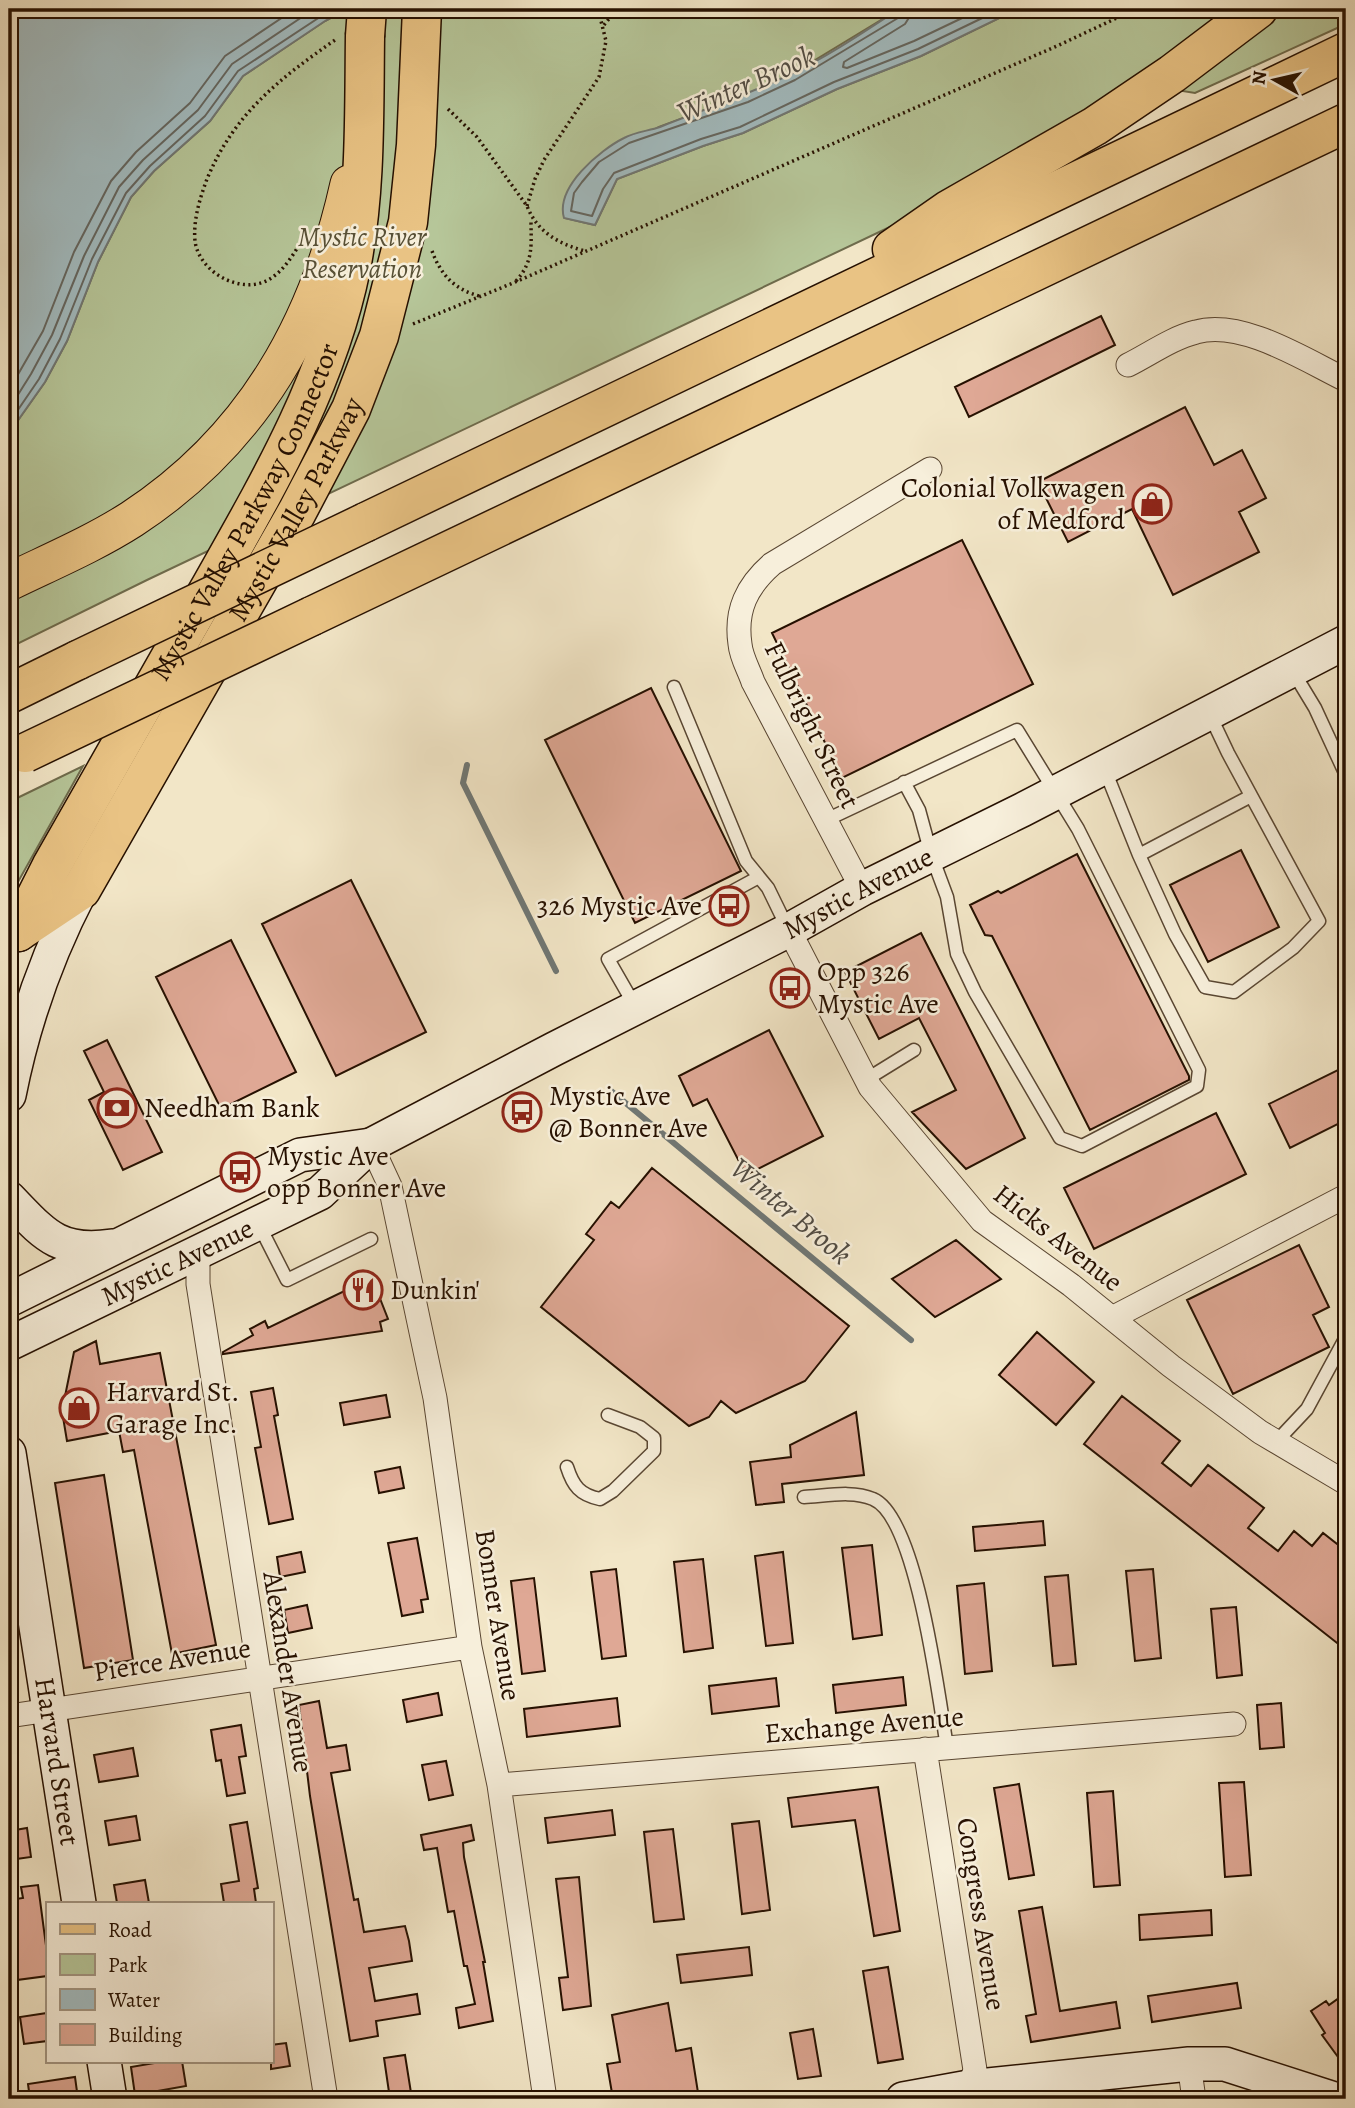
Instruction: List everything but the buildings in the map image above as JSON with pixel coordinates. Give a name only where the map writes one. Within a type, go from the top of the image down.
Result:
[{"type":"highway","name":"Mystic Valley Parkway","points":[[12,941],[81,890],[334,444],[366,374],[400,260],[413,183],[422,9]]},
{"type":"highway","points":[[806,311],[948,210],[1056,149],[1132,101],[1258,9]]},
{"type":"highway","name":"Mystic Valley Parkway Connector","points":[[12,941],[51,867],[268,485],[317,382],[341,307],[357,232],[362,169],[357,28]]},
{"type":"highway","points":[[9,694],[1346,52]]},
{"type":"highway","points":[[17,757],[1346,123]]},
{"type":"main road","points":[[9,582],[114,530],[165,495],[230,433],[269,382],[306,318],[337,234],[358,135],[357,28]]},
{"type":"main road","name":"Mystic Avenue","points":[[9,1345],[320,1193],[371,1145],[789,930],[862,889],[1346,642]]},
{"type":"main road","points":[[9,1095],[38,988],[62,928],[81,890]]},
{"type":"main road","name":"Mystic Avenue","points":[[9,1300],[300,1155],[371,1145]]},
{"type":"main road","points":[[9,1198],[37,1227],[58,1243],[93,1249],[118,1246]]},
{"type":"main road","name":"Harvard Street","points":[[9,1453],[79,1902]]},
{"type":"main road","points":[[104,2062],[110,2099]]},
{"type":"main road","points":[[903,2099],[971,2093],[1189,2064],[1225,2064],[1336,2099]]},
{"type":"street","points":[[1128,365],[1181,337],[1205,330],[1222,330],[1265,341],[1346,380]]},
{"type":"street","name":"Fulbright Street","points":[[862,889],[765,705],[740,647],[739,622],[744,600],[756,579],[772,564],[930,469]]},
{"type":"street","name":"Hicks Avenue","points":[[789,930],[870,1087],[982,1221],[1071,1284],[1182,1374],[1276,1442],[1346,1483]]},
{"type":"street","name":"Bonner Avenue","points":[[371,1145],[390,1186],[435,1398],[470,1647],[499,1785],[545,2099]]},
{"type":"street","points":[[1112,1318],[1345,1198]]},
{"type":"street","name":"Alexander Avenue","points":[[198,1253],[198,1284],[326,2099]]},
{"type":"street","name":"Pierce Avenue","points":[[9,1716],[470,1647]]},
{"type":"street","name":"Exchange Avenue","points":[[499,1785],[1234,1724]]},
{"type":"street","name":"Congress Avenue","points":[[936,1748],[975,2070],[971,2093]]},
{"type":"street","points":[[1189,2064],[1194,2099]]},
{"type":"street","points":[[1336,2099],[1346,2092]]},
{"type":"lane","points":[[1292,670],[1315,708],[1346,775]]},
{"type":"lane","points":[[674,687],[746,861],[768,888],[789,930]]},
{"type":"lane","points":[[1103,766],[1175,934],[1205,987],[1234,992],[1293,948],[1319,921],[1209,712]]},
{"type":"lane","points":[[825,820],[904,782],[1017,730],[1088,850],[1199,1070],[1197,1086],[1082,1146],[1060,1138],[975,992],[957,954],[947,897],[919,810],[904,782]]},
{"type":"lane","points":[[1139,855],[1251,796]]},
{"type":"lane","points":[[636,1007],[608,959],[759,877]]},
{"type":"lane","points":[[867,1079],[914,1050]]},
{"type":"lane","points":[[258,1222],[287,1280],[371,1239]]},
{"type":"lane","points":[[1276,1442],[1307,1409],[1346,1337]]},
{"type":"lane","points":[[567,1467],[573,1485],[585,1496],[600,1499],[613,1491],[654,1451],[654,1438],[640,1427],[608,1415]]},
{"type":"lane","points":[[804,1497],[850,1494],[873,1498],[889,1509],[919,1584],[936,1748]]},
{"type":"path","points":[[527,206],[544,160],[599,77],[606,41],[598,9]]},
{"type":"path","points":[[604,25],[617,9]]},
{"type":"path","points":[[379,336],[513,283],[1136,9]]},
{"type":"path","points":[[305,235],[287,263],[271,279],[259,284],[230,282],[211,271],[200,257],[195,241],[196,216],[202,192],[219,151],[244,116],[279,82],[357,28]]},
{"type":"path","points":[[442,103],[477,137],[527,206],[531,218],[531,252],[526,269],[513,283]]},
{"type":"path","points":[[531,218],[545,233],[564,245],[585,251]]},
{"type":"path","points":[[430,247],[444,276],[456,287],[481,296]]},
{"type":"green space","name":"Mystic River Reservation","points":[[347,9],[899,9],[792,74],[745,95],[659,127],[583,171],[576,178],[565,218],[595,225],[617,179],[743,133],[837,89],[921,56],[1018,9],[1346,9],[1346,24],[1195,93],[1139,84],[894,225],[9,648],[9,433],[45,382],[67,341],[98,262],[131,197],[154,171],[210,121],[243,76]]},
{"type":"green space","points":[[83,766],[9,898],[9,802]]},
{"type":"water","points":[[9,9],[347,9],[243,76],[210,121],[154,171],[131,197],[98,262],[67,341],[45,382],[9,433]]},
{"type":"water","points":[[899,9],[1018,9],[921,56],[837,89],[743,133],[617,179],[595,225],[564,218],[566,194],[573,182],[592,160],[614,144],[628,136],[660,127],[789,75]]},
{"type":"waterway","name":"Winter Brook","points":[[467,765],[463,783],[556,971]]},
{"type":"waterway","name":"Winter Brook","points":[[610,1090],[911,1340]]},
{"type":"place","name":"Colonial Volkwagen of Medford","points":[[1152,504]]},
{"type":"place","name":"326 Mystic Ave","points":[[729,906]]},
{"type":"place","name":"Opp 326 Mystic Ave","points":[[790,988]]},
{"type":"place","name":"Needham Bank","points":[[117,1108]]},
{"type":"place","name":"Mystic Ave @ Bonner Ave","points":[[522,1112]]},
{"type":"place","name":"Mystic Ave opp Bonner Ave","points":[[240,1172]]},
{"type":"place","name":"Dunkin'","points":[[363,1290]]},
{"type":"place","name":"Harvard St. Garage Inc.","points":[[79,1408]]}]
